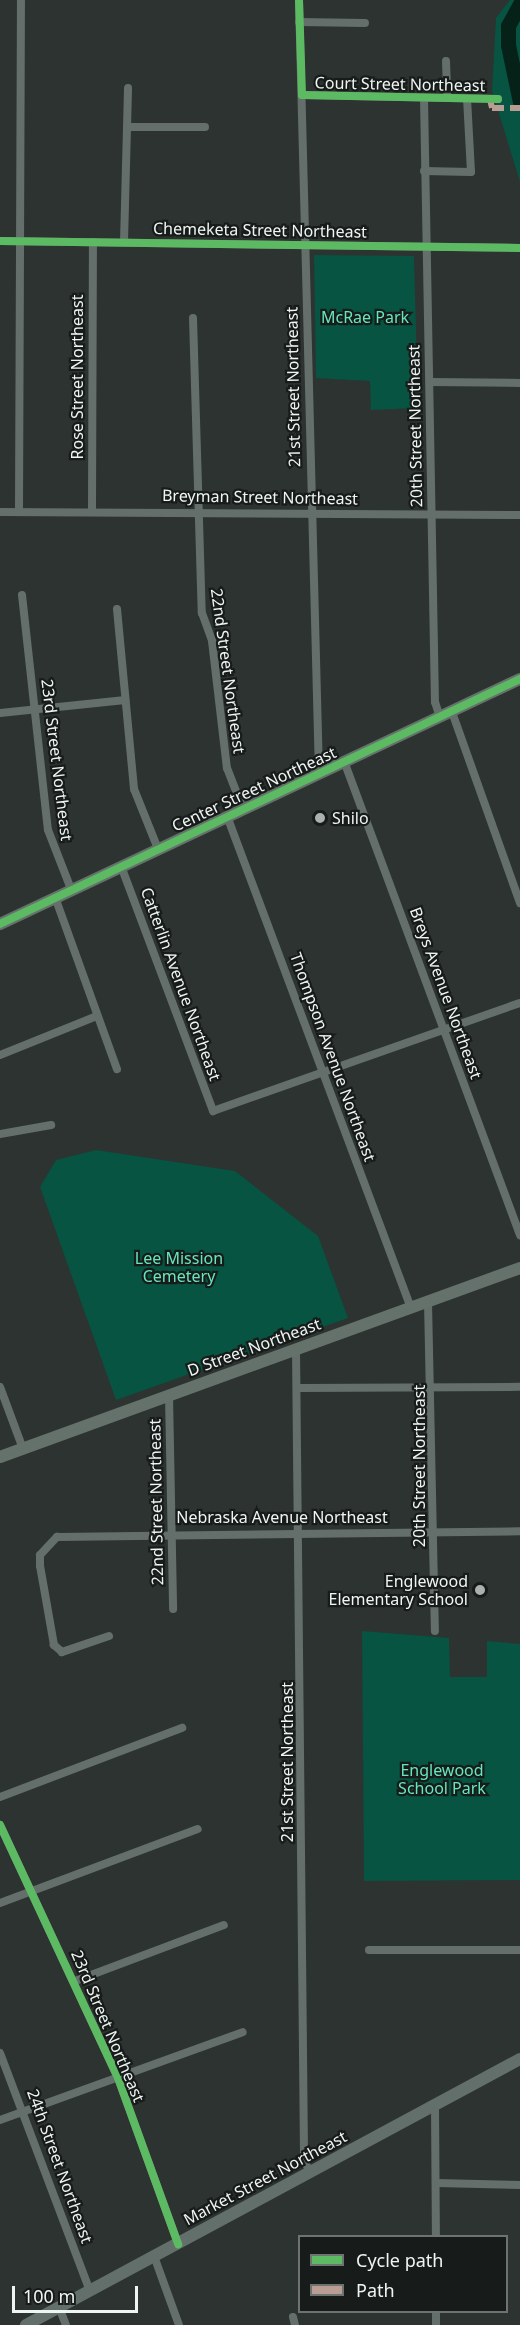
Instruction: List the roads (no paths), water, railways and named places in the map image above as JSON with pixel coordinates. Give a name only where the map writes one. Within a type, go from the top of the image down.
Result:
[{"type":"main road","name":"Center Street Northeast","points":[[0,924],[319,772],[520,680]]},
{"type":"main road","name":"D Street Northeast","points":[[0,1457],[520,1268]]},
{"type":"main road","name":"Market Street Northeast","points":[[26,2325],[520,2059]]},
{"type":"street","points":[[19,511],[21,0]]},
{"type":"street","name":"21st Street Northeast","points":[[299,0],[310,513],[319,772]]},
{"type":"street","points":[[299,22],[365,23]]},
{"type":"street","points":[[446,61],[447,98]]},
{"type":"street","points":[[124,242],[128,88]]},
{"type":"street","name":"Court Street Northeast","points":[[302,95],[498,99]]},
{"type":"street","name":"20th Street Northeast","points":[[424,98],[435,702],[446,715],[520,903]]},
{"type":"street","points":[[424,171],[471,172],[467,99]]},
{"type":"street","points":[[128,127],[205,127]]},
{"type":"street","name":"Chemeketa Street Northeast","points":[[0,241],[305,243],[520,248]]},
{"type":"street","name":"Rose Street Northeast","points":[[92,512],[93,242]]},
{"type":"street","name":"22nd Street Northeast","points":[[193,318],[202,614],[212,641],[227,768],[243,809]]},
{"type":"street","points":[[430,382],[520,383]]},
{"type":"street","name":"Breyman Street Northeast","points":[[0,512],[198,510],[520,516]]},
{"type":"street","name":"23rd Street Northeast","points":[[22,595],[51,844],[71,890]]},
{"type":"street","points":[[117,609],[137,802],[158,849]]},
{"type":"street","points":[[0,713],[125,700]]},
{"type":"street","name":"Breys Avenue Northeast","points":[[344,761],[520,1235]]},
{"type":"street","name":"Thompson Avenue Northeast","points":[[227,816],[411,1308]]},
{"type":"street","name":"Catterlin Avenue Northeast","points":[[121,866],[213,1111],[323,1072]]},
{"type":"street","points":[[55,897],[117,1069]]},
{"type":"street","points":[[323,1072],[520,1003]]},
{"type":"street","points":[[0,1054],[98,1016]]},
{"type":"street","points":[[0,1134],[51,1125]]},
{"type":"street","name":"20th Street Northeast","points":[[428,1302],[434,1387],[435,1631]]},
{"type":"street","name":"21st Street Northeast","points":[[296,1349],[300,1388],[304,2159],[310,2174]]},
{"type":"street","points":[[300,1388],[520,1387]]},
{"type":"street","points":[[0,1388],[23,1449]]},
{"type":"street","name":"22nd Street Northeast","points":[[169,1395],[173,1609]]},
{"type":"street","name":"Nebraska Avenue Northeast","points":[[109,1636],[57,1650],[40,1579],[40,1555],[48,1544],[69,1534],[520,1531]]},
{"type":"street","points":[[0,1797],[182,1728]]},
{"type":"street","name":"23rd Street Northeast","points":[[0,1825],[35,1890],[118,2078],[178,2244]]},
{"type":"street","points":[[0,1903],[198,1829]]},
{"type":"street","points":[[75,1981],[224,1925]]},
{"type":"street","points":[[369,1950],[520,1950]]},
{"type":"street","points":[[0,2121],[243,2032]]},
{"type":"street","name":"24th Street Northeast","points":[[0,2053],[25,2112],[90,2291]]},
{"type":"street","points":[[435,2106],[436,2235]]},
{"type":"street","points":[[435,2183],[520,2185]]},
{"type":"street","points":[[154,2256],[179,2325]]},
{"type":"street","points":[[59,2307],[66,2325]]},
{"type":"waterway","points":[[520,4],[508,26],[508,45],[520,102]]},
{"type":"place","name":"Shilo","points":[[320,818]]},
{"type":"place","name":"Englewood Elementary School","points":[[480,1590]]},
{"type":"park label","name":"McRae Park","points":[[365,317]]},
{"type":"park label","name":"Lee Mission Cemetery","points":[[179,1267]]},
{"type":"park label","name":"Englewood School Park","points":[[442,1779]]}]
